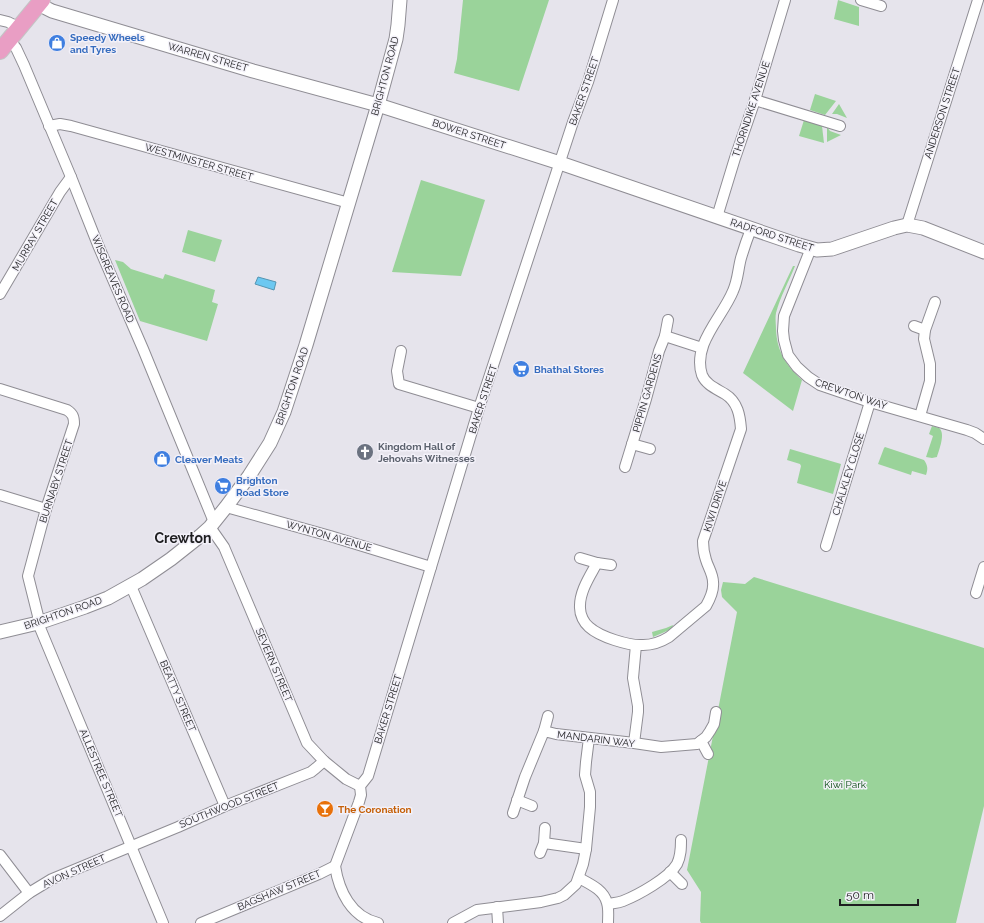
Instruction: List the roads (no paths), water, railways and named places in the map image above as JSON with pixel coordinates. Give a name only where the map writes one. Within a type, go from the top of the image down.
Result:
[{"type":"main road","points":[[9,39],[40,1]]},
{"type":"street","name":"BRIGHTON ROAD","points":[[0,632],[38,623],[108,598],[131,586],[171,559],[200,536],[226,508],[270,443],[284,412],[306,345],[378,105],[396,39],[398,25],[398,0]]},
{"type":"street","name":"BAKER STREET","points":[[335,866],[359,802],[361,795],[360,786],[368,776],[479,408],[614,0]]},
{"type":"street","name":"THORNDIKE AVENUE","points":[[717,217],[755,100],[785,0]]},
{"type":"street","points":[[861,0],[881,6]]},
{"type":"street","name":"ANDERSON STREET","points":[[907,225],[978,0]]},
{"type":"street","name":"WARREN STREET","points":[[40,1],[46,8],[52,11],[253,71],[378,105]]},
{"type":"street","points":[[0,20],[8,22],[9,39]]},
{"type":"street","name":"WISGREAVES ROAD","points":[[9,39],[19,53],[72,177],[98,245],[143,349],[212,524]]},
{"type":"street","points":[[755,100],[840,126]]},
{"type":"street","name":"BOWER STREET","points":[[378,105],[560,164]]},
{"type":"street","name":"WESTMINSTER STREET","points":[[49,126],[60,124],[71,126],[349,204]]},
{"type":"street","name":"RADFORD STREET","points":[[560,164],[811,248],[823,250],[832,249],[907,225],[923,228],[984,252]]},
{"type":"street","name":"MURRAY STREET","points":[[0,294],[60,192],[72,177]]},
{"type":"street","name":"KIWI DRIVE","points":[[596,562],[582,595],[580,609],[584,620],[589,627],[600,634],[625,643],[636,645],[649,645],[657,643],[669,637],[706,606],[711,595],[713,580],[706,561],[703,541],[741,429],[740,414],[737,406],[727,395],[713,388],[703,376],[700,365],[700,356],[702,348],[712,328],[733,291],[741,259],[751,229]]},
{"type":"street","name":"CREWTON WAY","points":[[811,248],[784,316],[783,331],[788,355],[800,370],[820,385],[870,402],[967,430],[984,439]]},
{"type":"street","points":[[920,416],[931,375],[924,339],[925,330],[935,302]]},
{"type":"street","name":"PIPPIN GARDENS","points":[[625,467],[659,350],[665,336],[668,320]]},
{"type":"street","points":[[914,326],[925,330]]},
{"type":"street","points":[[665,336],[702,348]]},
{"type":"street","points":[[401,351],[397,371],[399,384],[479,408]]},
{"type":"street","name":"BURNABY STREET","points":[[0,389],[67,410],[72,413],[74,418],[74,424],[46,509],[28,576],[38,623]]},
{"type":"street","name":"CHALKLEY CLOSE","points":[[826,546],[870,402]]},
{"type":"street","points":[[632,444],[650,449]]},
{"type":"street","points":[[0,495],[46,509]]},
{"type":"street","name":"WYNTON AVENUE","points":[[226,508],[330,536],[431,567]]},
{"type":"street","name":"SEVERN STREET","points":[[212,524],[224,547],[307,743],[324,761],[346,778],[360,786]]},
{"type":"street","points":[[580,558],[610,565]]},
{"type":"street","points":[[976,594],[984,567]]},
{"type":"street","name":"BEATTY STREET","points":[[131,586],[225,806]]},
{"type":"street","name":"ALLESTREE STREET","points":[[38,623],[164,923]]},
{"type":"street","points":[[634,743],[638,712],[633,678],[636,645]]},
{"type":"street","points":[[708,754],[701,741],[714,724],[716,712]]},
{"type":"street","points":[[544,732],[548,716]]},
{"type":"street","name":"MANDARIN WAY","points":[[513,813],[525,777],[544,732],[661,747],[697,744],[701,741]]},
{"type":"street","points":[[453,923],[477,910],[541,902],[558,898],[564,895],[576,884],[583,864],[586,849],[590,792],[586,775],[589,738]]},
{"type":"street","name":"SOUTHWOOD STREET","points":[[132,846],[225,806],[311,772],[324,761]]},
{"type":"street","points":[[517,800],[532,806]]},
{"type":"street","points":[[545,828],[542,848],[586,849]]},
{"type":"street","points":[[608,904],[622,901],[636,894],[651,886],[670,872],[679,859],[681,840]]},
{"type":"street","name":"AVON STREET","points":[[0,916],[52,879],[132,846]]},
{"type":"street","points":[[0,855],[29,894]]},
{"type":"street","points":[[335,866],[340,886],[346,900],[363,920],[378,923]]},
{"type":"street","name":"BAGSHAW STREET","points":[[201,923],[335,866]]},
{"type":"street","points":[[670,872],[682,884]]},
{"type":"street","points":[[579,878],[598,890],[604,896],[608,904],[608,923]]},
{"type":"street","points":[[497,907],[498,923]]},
{"type":"water","points":[[258,277],[276,282],[274,290],[255,284]]},
{"type":"place","name":"Speedy Wheels and Tyres","points":[[57,43]]},
{"type":"place","name":"Bhathal Stores","points":[[521,369]]},
{"type":"place","name":"Kingdom Hall of Jehovahs Witnesses","points":[[365,452]]},
{"type":"place","name":"Cleaver Meats","points":[[162,459]]},
{"type":"place","name":"Brighton Road Store","points":[[223,486]]},
{"type":"place","name":"The Coronation","points":[[325,809]]},
{"type":"district","name":"Crewton","points":[[183,538]]},
{"type":"park label","name":"Kiwi Park","points":[[845,784]]}]
